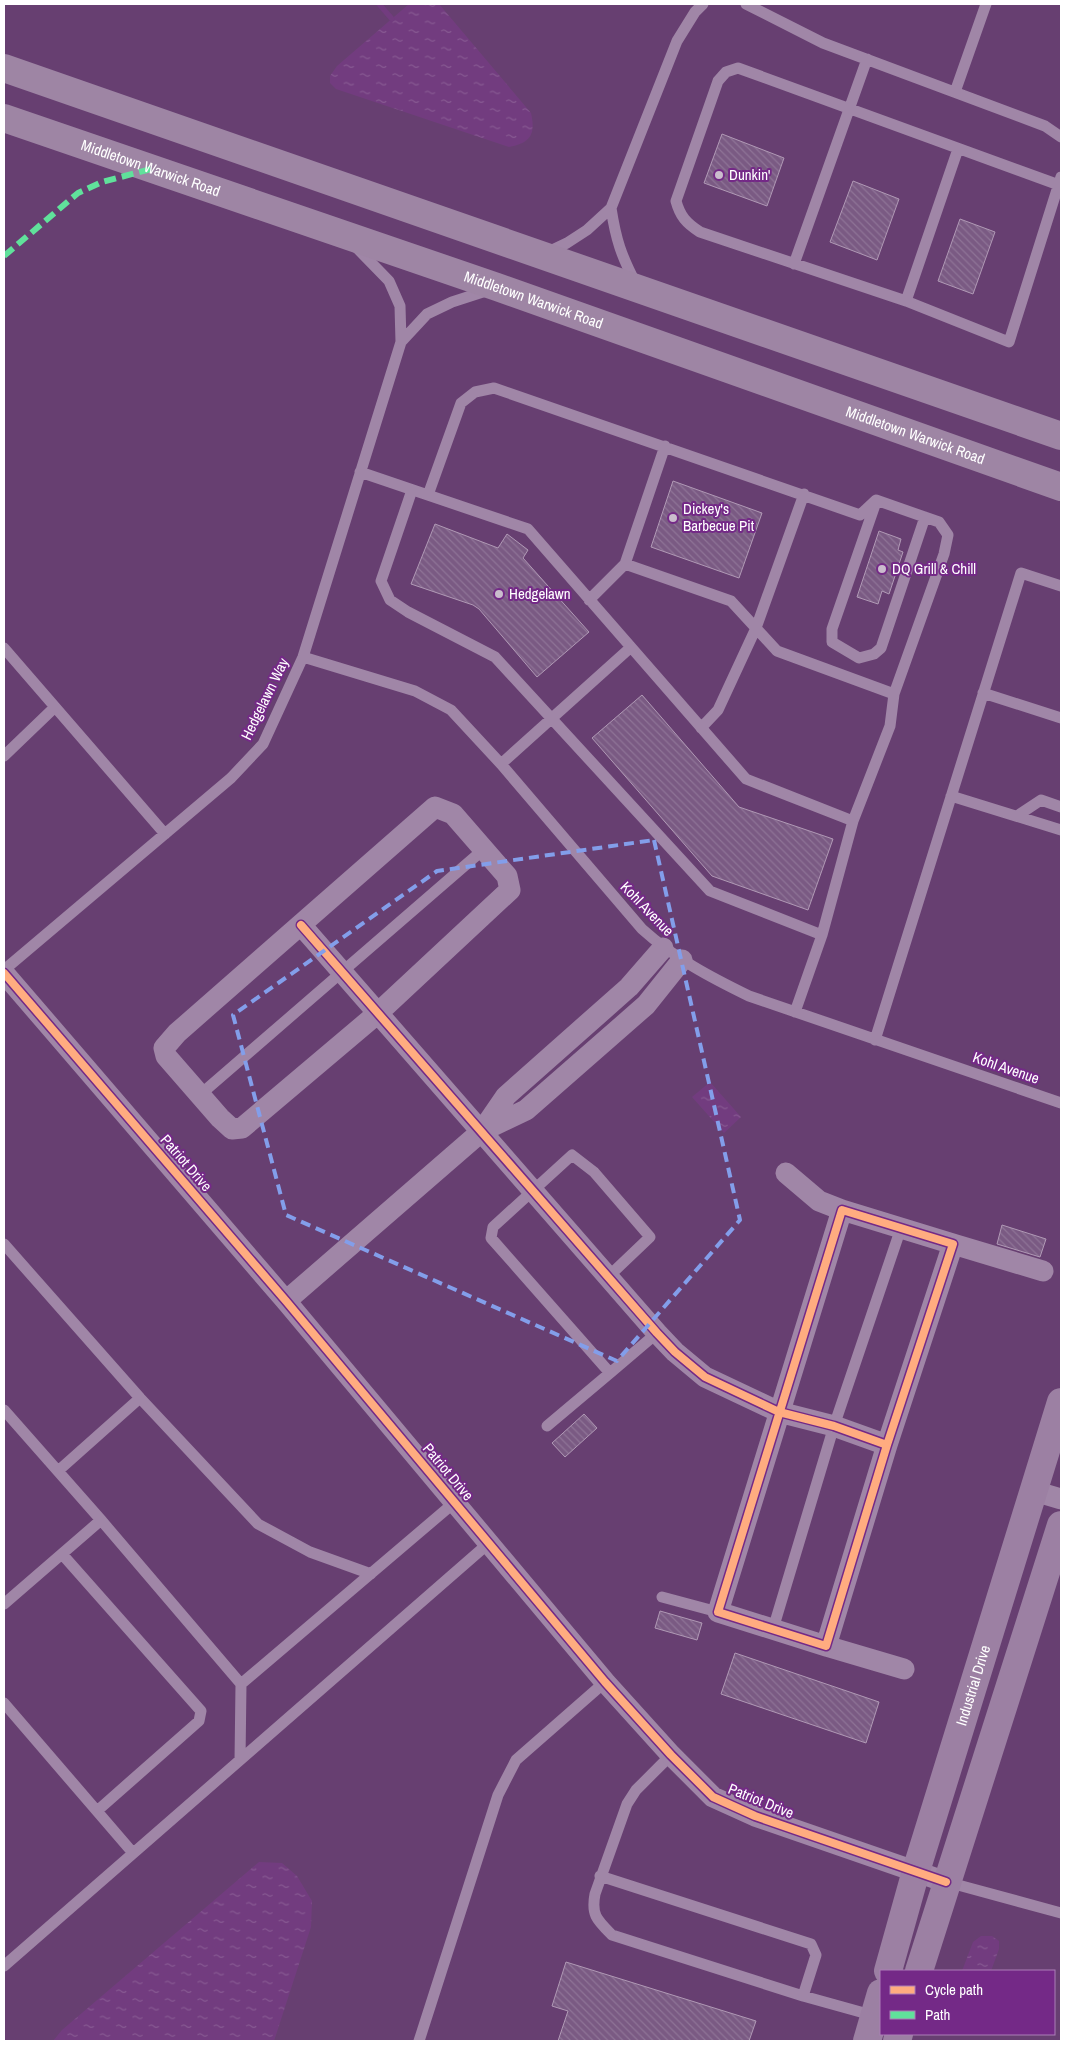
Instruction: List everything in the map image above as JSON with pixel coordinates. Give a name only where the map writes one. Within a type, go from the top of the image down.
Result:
[{"type":"main road","points":[[4,68],[1061,436]]},
{"type":"main road","name":"Middletown Warwick Road","points":[[4,118],[346,237],[497,287],[1061,486]]},
{"type":"street","points":[[435,807],[453,814],[507,876],[510,890],[378,1013],[242,1128],[232,1129],[220,1118],[166,1056],[164,1048],[177,1033],[300,925],[435,807]]},
{"type":"street","points":[[300,925],[675,1352],[705,1378],[780,1412],[834,1426],[887,1445]]},
{"type":"street","points":[[286,1300],[482,1131],[506,1096],[629,987],[663,948]]},
{"type":"street","points":[[482,1131],[526,1110],[646,1005],[682,960]]},
{"type":"street","name":"Patriot Drive","points":[[4,974],[286,1300],[605,1682],[671,1755],[714,1797],[755,1816],[946,1882]]},
{"type":"street","points":[[786,1173],[819,1201],[842,1210],[1042,1271]]},
{"type":"street","points":[[842,1210],[718,1612],[904,1669]]},
{"type":"street","points":[[826,1646],[887,1445],[953,1244]]},
{"type":"street","name":"Industrial Drive","points":[[888,1970],[916,1871],[1061,1402]]},
{"type":"street","points":[[1034,1492],[1061,1499]]},
{"type":"street","points":[[918,1970],[1061,1525]]},
{"type":"lane","points":[[540,256],[567,243],[587,230],[611,208],[677,41],[695,12],[703,4]]},
{"type":"lane","points":[[746,4],[823,42],[1044,126],[1061,137]]},
{"type":"lane","points":[[955,92],[986,4]]},
{"type":"lane","points":[[794,264],[867,59]]},
{"type":"lane","points":[[738,68],[848,110],[958,149],[1060,181],[1009,342],[906,302],[700,232],[687,224],[679,213],[676,201],[718,82],[726,72],[738,68]]},
{"type":"lane","points":[[906,302],[958,149]]},
{"type":"lane","points":[[611,208],[615,236],[638,288]]},
{"type":"lane","points":[[346,237],[389,281],[400,306],[401,342]]},
{"type":"lane","points":[[401,342],[427,314],[452,302],[497,287]]},
{"type":"lane","name":"Hedgelawn Way","points":[[4,970],[231,778],[263,744],[303,657],[401,342]]},
{"type":"lane","points":[[428,495],[461,403],[475,392],[494,388],[860,515],[876,500]]},
{"type":"lane","points":[[589,600],[625,564],[665,446]]},
{"type":"lane","points":[[360,472],[528,529],[746,779],[853,821]]},
{"type":"lane","points":[[412,490],[381,581],[390,600],[408,612],[495,657],[710,890],[822,936]]},
{"type":"lane","points":[[701,728],[718,710],[756,628],[804,494]]},
{"type":"lane","points":[[795,1012],[822,936],[853,821],[890,726],[894,694],[944,554],[948,535],[939,522],[876,500]]},
{"type":"lane","points":[[876,500],[832,629],[832,642],[859,658],[874,654],[881,648],[925,517]]},
{"type":"lane","points":[[625,564],[731,601],[777,651],[894,694]]},
{"type":"lane","points":[[875,1040],[1021,573],[1061,586]]},
{"type":"lane","points":[[4,648],[165,834]]},
{"type":"lane","points":[[501,764],[630,648]]},
{"type":"lane","name":"Kohl Avenue","points":[[303,657],[415,691],[451,710],[501,764],[642,929],[663,948],[704,974],[748,996],[1061,1103]]},
{"type":"lane","points":[[983,693],[1061,718]]},
{"type":"lane","points":[[4,756],[55,707]]},
{"type":"lane","points":[[951,796],[1061,830]]},
{"type":"lane","points":[[1017,816],[1041,800],[1061,807]]},
{"type":"lane","points":[[201,1094],[484,849]]},
{"type":"lane","points":[[608,1277],[650,1237],[594,1172],[572,1155],[493,1227],[491,1238],[610,1373]]},
{"type":"lane","points":[[773,1630],[834,1426],[901,1228]]},
{"type":"lane","points":[[4,1244],[140,1398],[258,1524],[310,1552],[371,1574]]},
{"type":"lane","points":[[547,1426],[657,1333]]},
{"type":"lane","points":[[58,1470],[140,1398]]},
{"type":"lane","points":[[4,1410],[58,1470],[241,1684],[240,1760]]},
{"type":"lane","points":[[241,1684],[456,1502]]},
{"type":"lane","points":[[4,1604],[101,1520]]},
{"type":"lane","points":[[4,1966],[490,1542]]},
{"type":"lane","points":[[62,1554],[201,1711],[199,1721],[97,1811]]},
{"type":"lane","points":[[662,1597],[718,1612]]},
{"type":"lane","points":[[420,2041],[498,1795],[516,1760],[605,1682]]},
{"type":"lane","points":[[4,1703],[134,1853]]},
{"type":"lane","points":[[671,1755],[636,1790],[627,1804],[600,1876],[592,1908],[598,1921],[612,1935],[803,1996],[876,2017]]},
{"type":"lane","points":[[600,1876],[811,1944],[816,1955],[803,1996]]},
{"type":"lane","points":[[946,1882],[1061,1912]]},
{"type":"highlighted area","points":[[654,840],[740,1220],[617,1361],[286,1215],[233,1015],[437,871]]},
{"type":"water","points":[[409,4],[439,4],[531,113],[533,127],[527,140],[509,147],[336,89],[330,83],[330,76],[337,66]]},
{"type":"water","points":[[710,1082],[741,1117],[724,1133],[692,1097]]},
{"type":"water","points":[[259,1862],[282,1863],[297,1876],[312,1901],[311,1927],[274,2041],[53,2041],[62,2030]]},
{"type":"water","points":[[981,1936],[992,1936],[999,1941],[999,1949],[991,1970],[962,1970],[973,1942]]},
{"type":"building","points":[[722,134],[784,158],[767,206],[704,183]]},
{"type":"building","points":[[853,181],[899,199],[877,260],[830,242]]},
{"type":"building","points":[[960,219],[995,232],[973,294],[938,281]]},
{"type":"building","points":[[673,481],[762,513],[739,578],[651,547]]},
{"type":"building","name":"Hedgelawn","points":[[435,524],[498,548],[507,534],[528,550],[523,558],[589,632],[537,677],[479,609],[473,605],[411,584]]},
{"type":"building","points":[[879,531],[901,539],[898,550],[903,552],[889,594],[882,591],[878,604],[857,597]]},
{"type":"building","points":[[642,695],[739,807],[833,839],[808,910],[712,876],[592,738]]},
{"type":"building","points":[[1002,1225],[1046,1239],[1040,1257],[997,1244]]},
{"type":"building","points":[[584,1414],[597,1428],[565,1457],[552,1443]]},
{"type":"building","points":[[660,1611],[702,1623],[697,1640],[655,1628]]},
{"type":"building","points":[[735,1653],[879,1702],[866,1743],[721,1694]]},
{"type":"building","points":[[566,1962],[756,2021],[749,2041],[558,2041],[568,2011],[552,2006]]},
{"type":"waterway","points":[[379,4],[392,19]]},
{"type":"marked path","points":[[4,256],[78,193],[102,182],[151,169]]},
{"type":"cycle path","points":[[301,925],[657,1333],[675,1352],[705,1377],[779,1412],[834,1426],[887,1445],[953,1244],[842,1210],[718,1612],[826,1646],[887,1445]]},
{"type":"cycle path","points":[[4,973],[286,1301],[605,1682],[671,1755],[713,1797],[755,1816],[946,1882]]},
{"type":"place","name":"Dunkin'","points":[[719,175]]},
{"type":"place","name":"Dickey's Barbecue Pit","points":[[673,518]]},
{"type":"place","name":"DQ Grill & Chill","points":[[882,569]]},
{"type":"place","name":"Hedgelawn","points":[[499,594]]}]
